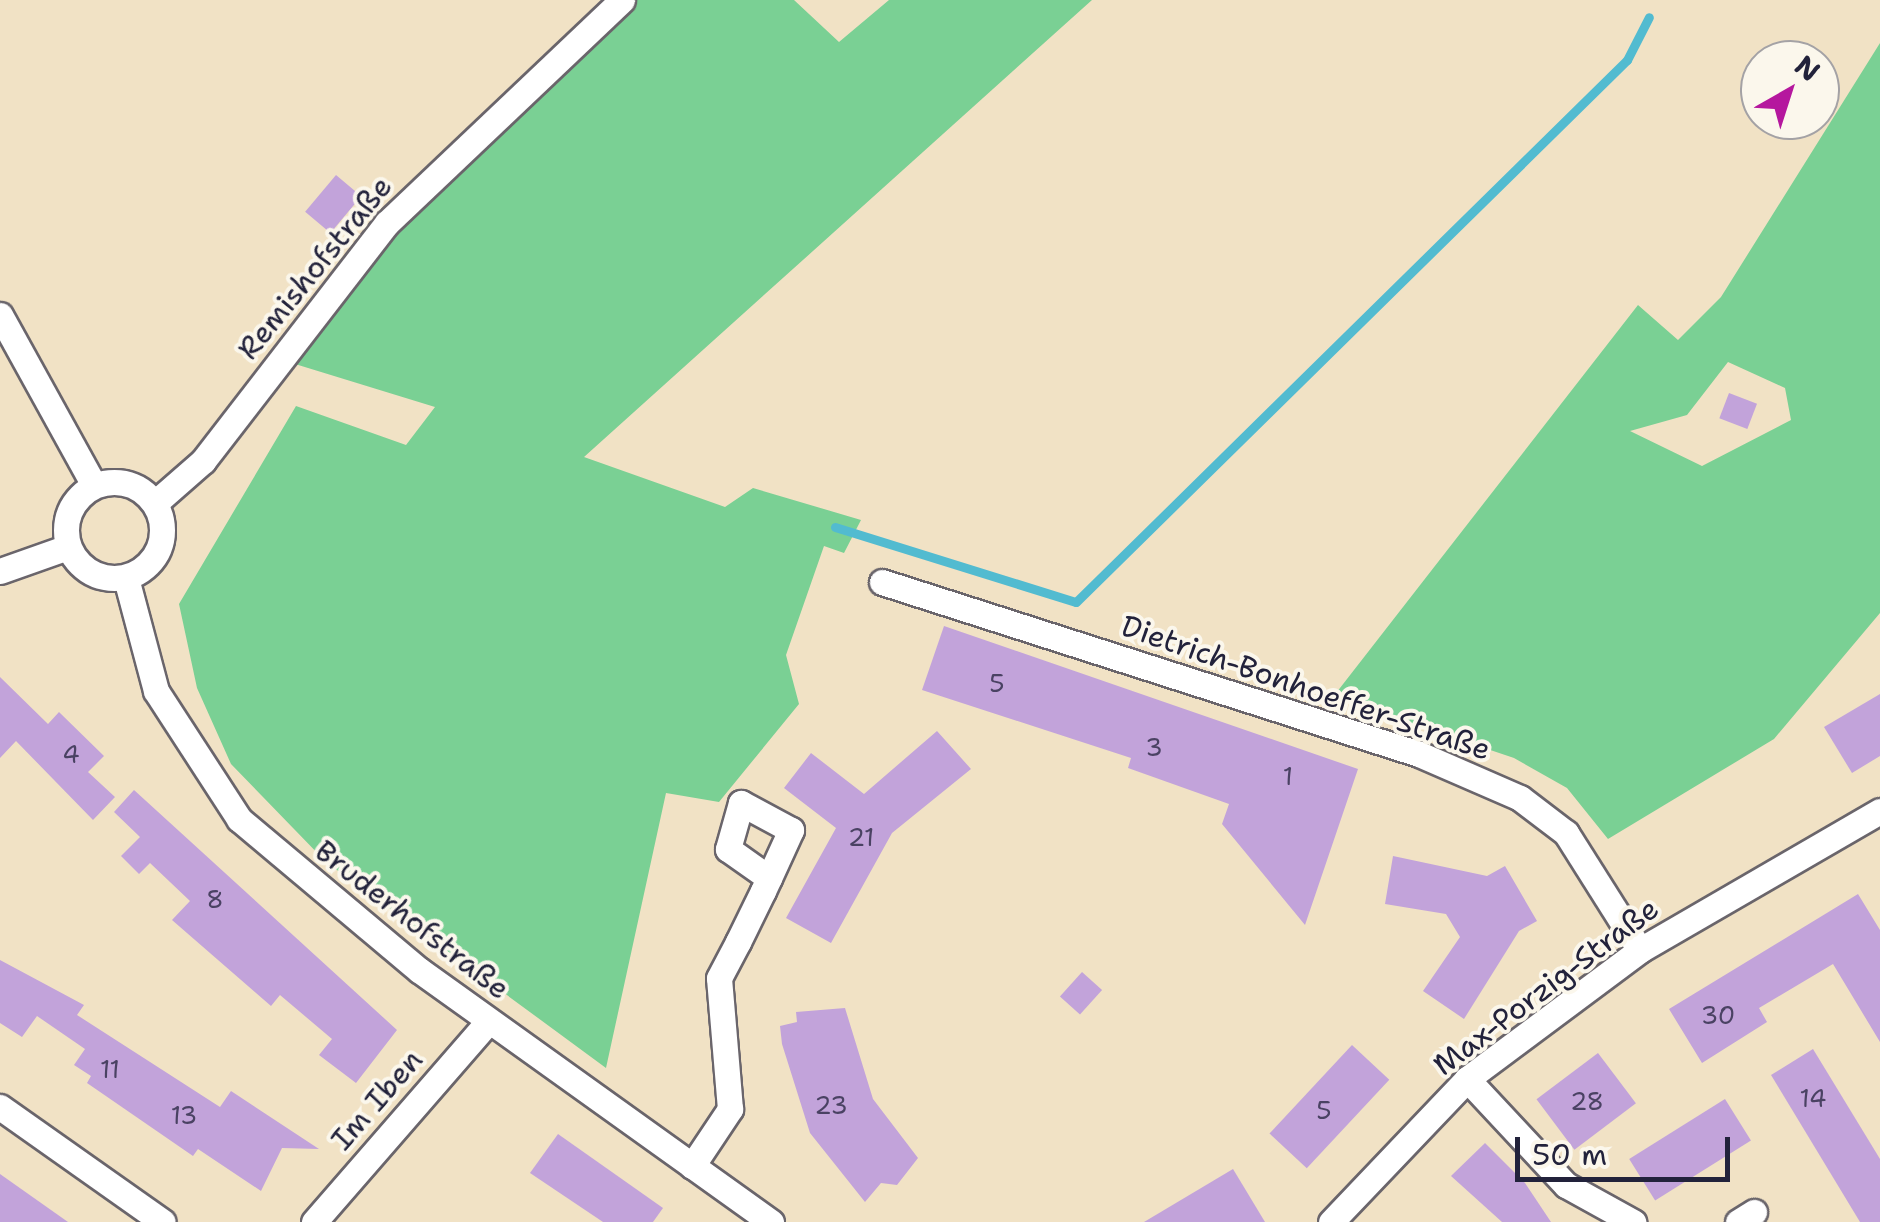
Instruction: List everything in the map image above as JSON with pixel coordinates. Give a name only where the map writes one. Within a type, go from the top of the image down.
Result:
[{"type":"street","name":"Remishofstraße","points":[[155,504],[203,461],[388,223],[622,0]]},
{"type":"street","points":[[0,315],[94,485]]},
{"type":"street","points":[[94,485],[138,488],[155,504],[160,548],[126,578],[102,578],[68,546],[65,522],[94,485]]},
{"type":"street","points":[[0,571],[68,546]]},
{"type":"street","name":"Bruderhofstraße","points":[[126,578],[156,690],[212,788],[298,873],[488,1022],[771,1222]]},
{"type":"street","name":"Dietrich-Bonhoeffer-Straße","points":[[882,582],[1419,754],[1520,798],[1566,833],[1640,950]]},
{"type":"street","name":"Max-Porzig-Straße","points":[[1331,1222],[1468,1079],[1640,950],[1880,811]]},
{"type":"street","points":[[692,1166],[730,1109],[719,978],[769,878]]},
{"type":"street","name":"Im Iben","points":[[314,1222],[488,1022]]},
{"type":"street","points":[[1468,1079],[1566,1185],[1633,1222]]},
{"type":"street","points":[[0,1107],[163,1222]]},
{"type":"green space","points":[[622,0],[794,0],[839,42],[889,0],[1092,0],[584,457],[725,507],[753,488],[861,520],[844,553],[824,546],[786,655],[799,704],[719,802],[666,793],[606,1068],[326,862],[231,764],[197,688],[179,604],[296,406],[406,445],[435,407],[282,360],[387,223]]},
{"type":"green space","points":[[1880,43],[1880,613],[1774,739],[1608,839],[1567,788],[1514,758],[1333,697],[1638,305],[1678,340],[1721,297],[1819,140],[1840,140],[1840,107]],"holes":[[[1728,362],[1785,388],[1791,420],[1702,466],[1630,431],[1687,415]]]},
{"type":"building","points":[[336,175],[361,196],[330,233],[305,212]]},
{"type":"building","points":[[1729,393],[1757,404],[1747,429],[1719,418]]},
{"type":"building","points":[[944,626],[1358,769],[1305,925],[1222,824],[1229,804],[1128,768],[1131,758],[922,690]]},
{"type":"building","points":[[0,677],[48,724],[59,712],[104,756],[88,772],[115,797],[93,820],[16,741],[0,758]]},
{"type":"building","points":[[1880,694],[1880,756],[1852,773],[1824,727]]},
{"type":"building","points":[[937,731],[971,769],[892,833],[831,943],[786,918],[836,828],[784,788],[811,753],[864,794]]},
{"type":"building","points":[[134,790],[397,1030],[356,1083],[319,1055],[332,1039],[280,995],[271,1006],[172,920],[190,901],[150,863],[139,874],[121,856],[140,837],[114,812]]},
{"type":"building","points":[[1393,856],[1487,876],[1505,866],[1537,921],[1519,931],[1464,1019],[1423,991],[1460,937],[1446,914],[1385,904]]},
{"type":"building","points":[[1858,894],[1880,930],[1880,1042],[1833,964],[1759,1008],[1767,1022],[1702,1063],[1669,1009]]},
{"type":"building","points":[[0,960],[84,1005],[77,1015],[220,1107],[231,1091],[319,1149],[282,1148],[261,1191],[198,1149],[193,1156],[87,1083],[91,1076],[74,1065],[85,1049],[37,1016],[22,1037],[0,1023]]},
{"type":"building","points":[[1082,972],[1102,990],[1080,1015],[1060,997]]},
{"type":"building","points":[[845,1008],[873,1099],[918,1158],[897,1185],[881,1183],[865,1202],[810,1133],[780,1026],[797,1022],[796,1012]]},
{"type":"building","points":[[1352,1045],[1389,1080],[1307,1168],[1269,1133]]},
{"type":"building","points":[[1813,1049],[1880,1159],[1880,1222],[1860,1222],[1771,1075]]},
{"type":"building","points":[[1598,1053],[1636,1103],[1574,1150],[1537,1099]]},
{"type":"building","points":[[1725,1099],[1751,1141],[1655,1200],[1629,1159]]},
{"type":"building","points":[[558,1134],[663,1208],[653,1222],[603,1222],[530,1173]]},
{"type":"building","points":[[1485,1143],[1525,1183],[1551,1222],[1502,1222],[1451,1176]]},
{"type":"building","points":[[1233,1169],[1265,1222],[1144,1222]]},
{"type":"building","points":[[0,1174],[68,1222],[0,1222]]},
{"type":"waterway","points":[[835,527],[1076,602],[1627,60],[1649,17]]}]
